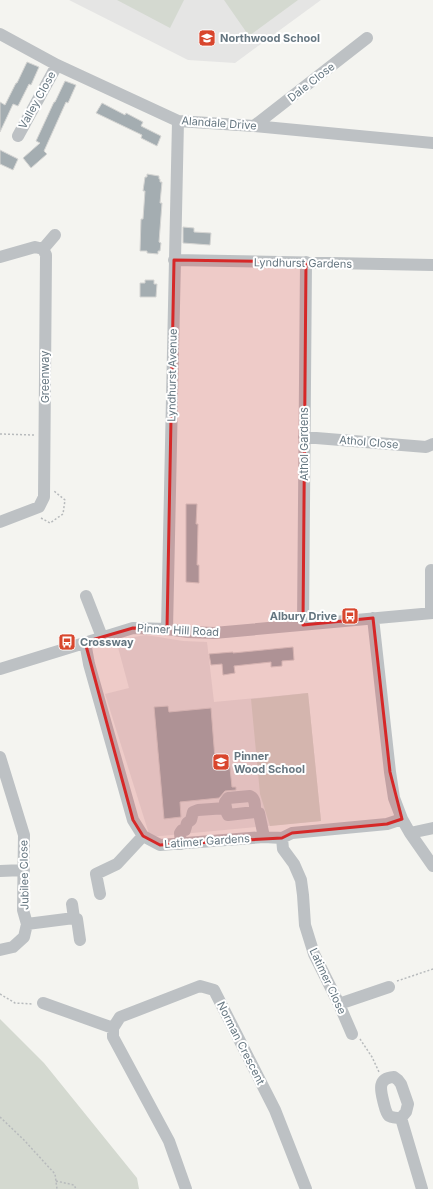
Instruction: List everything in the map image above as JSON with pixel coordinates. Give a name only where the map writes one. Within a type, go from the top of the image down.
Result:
[{"type":"street","name":"Alandale Drive","points":[[0,34],[58,65],[178,121],[254,126],[433,143]]},
{"type":"street","name":"Dale Close","points":[[254,126],[367,38]]},
{"type":"street","name":"Valley Close","points":[[18,136],[58,65]]},
{"type":"street","name":"Lyndhurst Avenue","points":[[167,629],[178,121]]},
{"type":"street","points":[[0,257],[35,246],[43,249],[55,235]]},
{"type":"street","name":"Greenway","points":[[0,522],[39,507],[44,497],[46,255],[43,249]]},
{"type":"street","name":"Lyndhurst Gardens","points":[[174,260],[433,265]]},
{"type":"street","name":"Athol Gardens","points":[[303,625],[306,262]]},
{"type":"street","name":"Athol Close","points":[[304,437],[426,447],[433,444]]},
{"type":"street","points":[[431,570],[432,613]]},
{"type":"street","points":[[86,596],[102,637]]},
{"type":"street","name":"Pinner Hill Road","points":[[1,667],[133,628],[214,633],[432,613]]},
{"type":"street","points":[[373,618],[394,798],[402,819],[410,833],[433,866]]},
{"type":"street","points":[[85,642],[89,664],[133,820],[143,836],[117,864],[96,874],[100,894]]},
{"type":"street","name":"Jubilee Close","points":[[0,757],[24,835],[23,910],[27,924],[24,937],[13,947],[0,950]]},
{"type":"street","points":[[255,812],[254,799],[250,796],[228,798],[225,802],[227,813],[230,815],[255,812],[259,813],[264,837]]},
{"type":"street","points":[[182,844],[180,833],[182,830],[185,830],[187,823],[191,820],[193,812],[198,810],[226,808]]},
{"type":"street","name":"Latimer Gardens","points":[[143,836],[160,845],[264,837],[282,838],[292,833],[387,824],[402,819]]},
{"type":"street","points":[[410,833],[433,828]]},
{"type":"street","name":"Latimer Close","points":[[282,838],[283,849],[294,864],[301,880],[305,925],[314,954],[352,1034]]},
{"type":"street","points":[[0,871],[24,870]]},
{"type":"street","points":[[72,904],[74,918],[77,919],[80,940]]},
{"type":"street","name":"Jubilee Close","points":[[27,924],[74,918]]},
{"type":"street","name":"Norman Crescent","points":[[113,1028],[120,1017],[200,986],[214,990],[275,1110],[306,1189]]},
{"type":"street","points":[[339,1004],[389,987]]},
{"type":"street","points":[[46,1008],[113,1028],[113,1037],[170,1141],[186,1189]]},
{"type":"street","points":[[402,1118],[396,1118],[387,1113],[380,1090],[381,1083],[388,1078],[394,1077],[398,1080],[401,1084],[408,1104],[406,1112],[402,1118],[422,1189]]},
{"type":"path","points":[[0,434],[45,435]]},
{"type":"path","points":[[29,511],[50,523],[63,514],[65,500],[45,484]]},
{"type":"path","points":[[389,987],[394,982],[433,969]]},
{"type":"path","points":[[0,994],[15,1003],[36,1005],[46,1008]]},
{"type":"path","points":[[352,1034],[363,1044],[372,1057],[384,1080]]},
{"type":"path","points":[[0,1117],[24,1140],[55,1174],[57,1189]]},
{"type":"path","points":[[56,1181],[74,1185],[76,1189]]},
{"type":"highlighted area","points":[[174,260],[306,262],[303,625],[373,618],[390,772],[402,819],[387,824],[292,833],[282,838],[160,845],[143,836],[133,820],[85,642],[133,628],[167,629]]},
{"type":"shaded area","name":"Northwood School","points":[[69,0],[321,0],[235,63],[188,60]]},
{"type":"shaded area","points":[[117,0],[184,0],[170,28]]},
{"type":"shaded area","points":[[224,0],[298,0],[249,36]]},
{"type":"shaded area","name":"Pinner Wood School","points":[[146,635],[183,641],[207,642],[214,702],[308,693],[321,821],[150,837],[105,694],[129,688],[116,640]]},
{"type":"shaded area","points":[[308,693],[321,821],[270,826],[260,794],[251,699]]},
{"type":"shaded area","points":[[0,1019],[44,1063],[137,1178],[139,1189],[0,1189]]},
{"type":"building","points":[[27,62],[39,67],[31,85],[29,84],[18,106],[13,104],[0,132],[0,102],[5,105]]},
{"type":"building","points":[[65,81],[76,85],[68,103],[66,102],[44,151],[47,154],[31,168],[23,158],[40,143],[36,141]]},
{"type":"building","points":[[102,103],[125,115],[126,113],[143,122],[141,126],[161,136],[157,146],[141,138],[142,135],[96,113]]},
{"type":"building","points":[[0,150],[18,159],[13,170],[0,164]]},
{"type":"building","points":[[147,174],[159,176],[160,182],[162,182],[159,242],[161,243],[158,254],[140,251],[141,219],[143,219],[145,191],[143,191],[145,177],[147,177]]},
{"type":"building","points":[[183,227],[194,228],[194,232],[211,233],[210,245],[183,243]]},
{"type":"building","points":[[145,280],[154,280],[154,284],[157,284],[156,297],[140,297],[140,283],[145,283]]},
{"type":"building","points":[[186,504],[197,504],[197,565],[199,565],[199,583],[186,582]]},
{"type":"building","points":[[293,647],[294,660],[282,661],[282,666],[271,667],[271,662],[234,666],[235,673],[223,675],[222,664],[211,665],[209,654],[233,653]]},
{"type":"building","points":[[168,706],[169,712],[211,708],[215,759],[229,758],[232,787],[236,787],[236,790],[225,791],[219,798],[180,802],[181,817],[164,819],[154,707]]},
{"type":"place","name":"Northwood School","points":[[207,38]]},
{"type":"place","name":"Albury Drive","points":[[350,616]]},
{"type":"place","name":"Crossway","points":[[67,642]]},
{"type":"place","name":"Pinner Wood School","points":[[221,762]]}]
